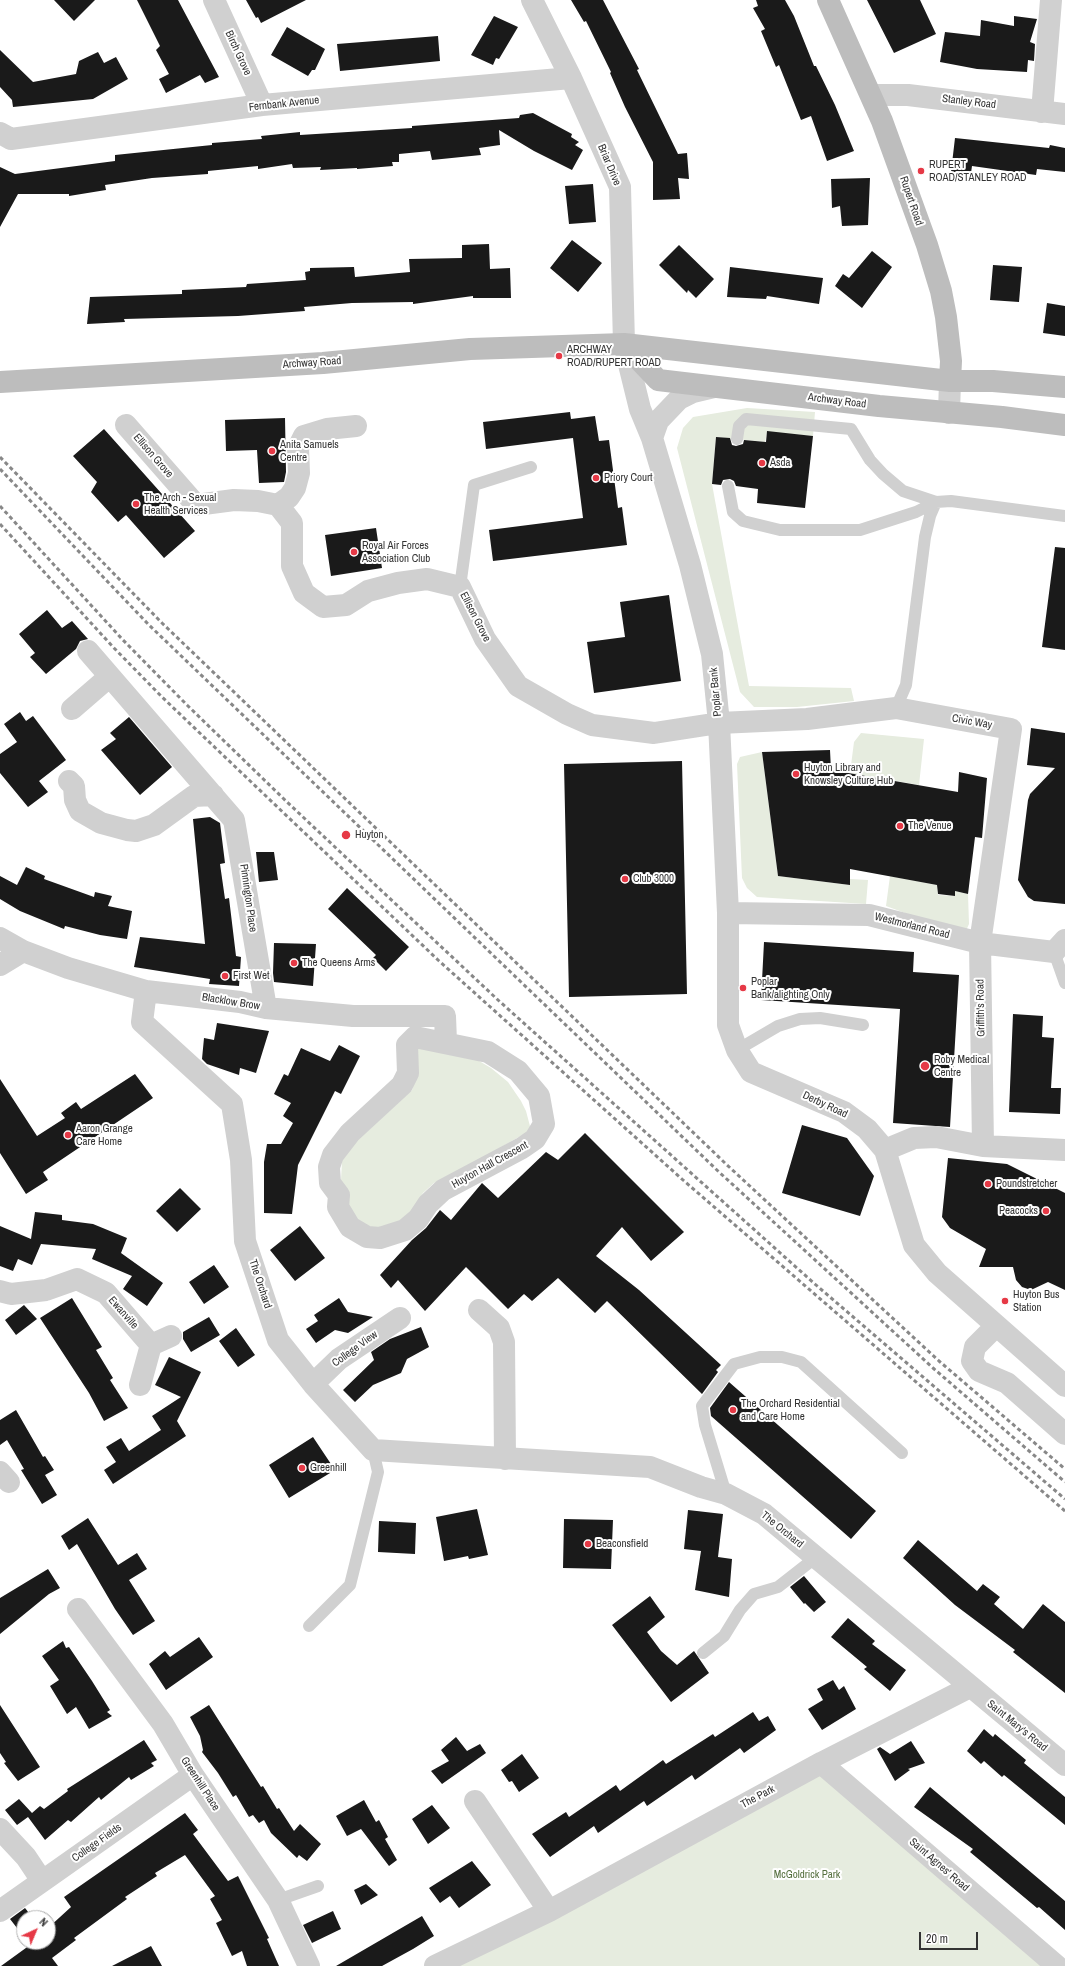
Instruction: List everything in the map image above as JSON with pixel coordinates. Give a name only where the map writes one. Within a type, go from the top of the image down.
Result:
[{"type":"main road","name":"Rupert Road","points":[[828,0],[872,95],[894,152],[941,290],[949,338],[950,381]]},
{"type":"main road","name":"Archway Road","points":[[624,344],[658,380],[1065,425]]},
{"type":"main road","name":"Archway Road","points":[[0,382],[323,363],[470,349],[624,344],[950,381],[993,381],[1065,387]]},
{"type":"street","name":"Birch Grove","points":[[214,0],[262,105]]},
{"type":"street","name":"Briar Drive","points":[[532,0],[571,78],[620,186],[624,344]]},
{"type":"street","points":[[1042,112],[1051,0]]},
{"type":"street","name":"Fernbank Avenue","points":[[0,133],[11,139],[262,105],[571,78]]},
{"type":"street","name":"Stanley Road","points":[[872,95],[908,95],[1065,114]]},
{"type":"street","name":"Poplar Bank","points":[[624,344],[640,409],[652,438],[690,565],[712,654],[719,723],[728,913],[728,1025],[737,1050]]},
{"type":"street","name":"Rupert Road","points":[[949,413],[950,381]]},
{"type":"street","points":[[652,438],[658,421],[679,399],[693,392],[714,386]]},
{"type":"street","name":"Ellison Grove","points":[[126,425],[196,505],[234,500],[258,500],[278,505],[292,523],[292,566],[304,593],[324,607],[346,605],[368,591],[398,583],[427,579],[460,587],[484,639],[518,686],[567,714],[592,725],[654,733],[719,723]]},
{"type":"street","points":[[278,505],[289,497],[295,488],[299,473],[298,448],[304,436],[327,429],[356,426]]},
{"type":"street","name":"Pinnington Place","points":[[88,651],[234,820],[266,1008]]},
{"type":"street","points":[[72,710],[109,677]]},
{"type":"street","name":"Civic Way","points":[[719,723],[807,719],[896,708],[1011,729],[980,943]]},
{"type":"street","points":[[69,781],[74,786],[80,812],[101,824],[136,831],[154,825],[194,796],[213,795]]},
{"type":"street","name":"Westmorland Road","points":[[728,913],[869,915],[980,943],[1059,946]]},
{"type":"street","name":"Blacklow Brow","points":[[0,938],[23,951],[68,968],[146,991],[240,1002],[266,1008],[353,1016],[445,1016],[446,1042]]},
{"type":"street","name":"Griffith's Road","points":[[980,943],[983,1146]]},
{"type":"street","points":[[0,965],[23,951]]},
{"type":"street","name":"The Orchard","points":[[146,991],[142,1022],[232,1104],[241,1160],[245,1241],[278,1340],[313,1384],[373,1450],[650,1467],[701,1487],[726,1494],[764,1514],[970,1687]]},
{"type":"street","name":"Huyton Hall Crescent","points":[[415,1037],[446,1042],[488,1052],[518,1071],[539,1096],[544,1124],[535,1139],[522,1148],[443,1190],[428,1204],[418,1219],[405,1230],[386,1236],[367,1237],[350,1227],[338,1207],[339,1195],[330,1183],[329,1166],[333,1154],[357,1126],[402,1085],[408,1073],[407,1045],[415,1037]]},
{"type":"street","name":"Derby Road","points":[[737,1050],[751,1072],[844,1112],[867,1129],[885,1150]]},
{"type":"street","points":[[1065,1150],[983,1146],[936,1137],[914,1138],[885,1150],[914,1245],[937,1273],[1065,1386]]},
{"type":"street","name":"Ewanville","points":[[0,1290],[11,1294],[46,1290],[77,1279],[106,1294],[151,1345]]},
{"type":"street","points":[[479,1310],[499,1328],[504,1342],[505,1459]]},
{"type":"street","name":"College View","points":[[313,1384],[338,1359],[400,1318]]},
{"type":"street","points":[[996,1326],[975,1347],[972,1361],[979,1371],[1007,1383],[1065,1434]]},
{"type":"street","points":[[140,1385],[151,1345],[171,1336]]},
{"type":"street","name":"Greenhill Place","points":[[78,1609],[163,1724],[193,1775],[278,1900],[309,1966]]},
{"type":"street","name":"The Park","points":[[435,1966],[549,1911],[821,1763],[970,1687]]},
{"type":"street","name":"Saint Mary's Road","points":[[970,1687],[1065,1766]]},
{"type":"street","name":"Saint Agnes' Road","points":[[821,1763],[1057,1966]]},
{"type":"street","name":"College Fields","points":[[0,1911],[193,1775]]},
{"type":"street","points":[[475,1801],[549,1911]]},
{"type":"street","points":[[0,1829],[26,1857],[42,1881]]},
{"type":"lane","points":[[737,439],[739,426],[746,419],[851,429],[870,460],[882,474],[903,491],[936,502],[951,501],[1065,516]]},
{"type":"lane","points":[[460,587],[474,486],[531,467]]},
{"type":"lane","points":[[728,486],[733,512],[743,521],[780,530],[860,530],[916,512],[936,502]]},
{"type":"lane","points":[[896,708],[906,684],[925,537],[936,502]]},
{"type":"lane","points":[[1059,946],[1065,983]]},
{"type":"lane","points":[[737,1050],[778,1026],[800,1019],[820,1018],[863,1025]]},
{"type":"lane","points":[[726,1494],[705,1425],[702,1406],[734,1364],[760,1357],[782,1357],[801,1362],[902,1453]]},
{"type":"lane","points":[[309,1626],[350,1585],[378,1472],[373,1450]]},
{"type":"lane","points":[[703,1653],[724,1636],[740,1610],[754,1594],[778,1587],[815,1558]]},
{"type":"lane","points":[[278,1900],[318,1886]]},
{"type":"green space","points":[[747,408],[815,412],[813,436],[767,432],[765,442],[716,437],[712,484],[749,686],[851,688],[854,701],[797,707],[754,707],[740,692],[677,448],[683,428],[693,417]]},
{"type":"green space","points":[[861,733],[924,739],[919,785],[850,773],[854,742]]},
{"type":"green space","points":[[762,752],[778,876],[850,885],[850,879],[868,880],[866,904],[757,897],[747,888],[742,878],[737,764],[740,757]]},
{"type":"green space","points":[[890,876],[937,885],[938,895],[955,896],[955,891],[968,894],[969,924],[965,933],[886,906]]},
{"type":"green space","points":[[419,1048],[469,1055],[491,1068],[508,1082],[521,1101],[526,1111],[531,1130],[449,1177],[434,1183],[423,1193],[407,1219],[378,1230],[353,1219],[341,1180],[342,1161],[345,1152],[412,1090],[415,1080],[416,1050]]},
{"type":"green space","name":"McGoldrick Park","points":[[821,1763],[1051,1966],[435,1966]]},
{"type":"building","points":[[54,0],[95,0],[74,21]]},
{"type":"building","points":[[137,0],[178,0],[219,77],[205,83],[200,75],[166,93],[159,79],[169,74],[156,50],[160,46]]},
{"type":"building","points":[[246,0],[306,0],[261,23],[258,17],[256,18]]},
{"type":"building","points":[[571,0],[603,0],[639,69],[637,70],[678,154],[687,153],[689,179],[678,178],[680,199],[653,200],[653,162],[625,107],[610,73],[611,72],[586,21],[584,22]]},
{"type":"building","points":[[756,0],[785,0],[794,16],[814,66],[816,66],[835,105],[854,151],[827,161],[811,116],[801,120],[779,65],[776,67],[761,31],[765,29],[753,8],[758,6]]},
{"type":"building","points":[[867,0],[920,0],[936,34],[894,53]]},
{"type":"building","points":[[494,16],[518,27],[499,59],[496,58],[493,65],[471,55]]},
{"type":"building","points":[[1014,16],[1037,19],[1030,42],[1035,44],[1034,61],[1028,60],[1027,72],[977,69],[940,62],[945,32],[980,36],[981,20],[1014,26]]},
{"type":"building","points":[[287,27],[325,49],[315,70],[312,70],[308,76],[271,55]]},
{"type":"building","points":[[438,36],[440,61],[340,71],[337,44]]},
{"type":"building","points":[[0,50],[33,82],[76,74],[79,61],[98,52],[104,63],[116,57],[128,79],[93,99],[13,107],[12,100],[0,87]]},
{"type":"building","points":[[533,113],[572,134],[571,137],[579,142],[575,145],[583,150],[572,170],[534,151],[499,130],[500,145],[479,148],[481,155],[432,160],[430,151],[399,154],[399,162],[392,162],[393,166],[320,170],[321,167],[293,168],[292,164],[258,169],[258,166],[208,171],[208,174],[152,178],[105,185],[106,190],[69,196],[69,194],[18,194],[0,227],[0,167],[15,174],[115,161],[115,155],[212,145],[212,143],[262,139],[261,136],[300,132],[300,135],[412,128],[412,126],[519,118],[520,115]]},
{"type":"building","points":[[955,138],[1049,148],[1050,145],[1065,148],[1065,172],[1037,169],[1036,175],[972,166],[971,173],[951,172]]},
{"type":"building","points":[[870,178],[868,225],[842,226],[840,206],[832,208],[831,179]]},
{"type":"building","points":[[593,184],[596,222],[569,224],[565,186]]},
{"type":"building","points":[[572,240],[602,263],[578,292],[550,268]]},
{"type":"building","points":[[489,244],[490,269],[510,268],[511,298],[473,298],[473,296],[413,304],[413,302],[352,303],[304,307],[305,311],[238,316],[124,319],[125,322],[87,324],[90,297],[182,294],[182,290],[246,287],[247,284],[306,280],[305,272],[310,271],[310,268],[354,267],[355,277],[410,272],[409,259],[462,258],[462,245]]},
{"type":"building","points":[[679,245],[714,279],[696,298],[688,290],[687,293],[659,265]]},
{"type":"building","points":[[872,251],[892,267],[862,308],[835,286],[843,274],[849,278]]},
{"type":"building","points":[[993,265],[1022,267],[1019,302],[990,300]]},
{"type":"building","points":[[730,267],[823,278],[819,304],[767,296],[766,299],[727,297]]},
{"type":"building","points":[[1047,303],[1065,306],[1065,336],[1043,333]]},
{"type":"building","name":"Priory Court","points":[[570,412],[571,419],[595,416],[599,441],[609,440],[618,508],[622,507],[627,545],[493,561],[489,530],[583,518],[573,438],[486,449],[483,422]]},
{"type":"building","name":"Anita Samuels Centre","points":[[285,418],[286,472],[284,482],[259,483],[257,450],[226,451],[225,420]]},
{"type":"building","name":"The Arch - Sexual Health Services","points":[[104,429],[195,531],[164,558],[126,515],[118,522],[91,492],[97,482],[73,456]]},
{"type":"building","name":"Asda","points":[[767,431],[813,436],[805,508],[757,503],[758,489],[736,486],[734,481],[730,479],[723,480],[721,485],[712,484],[716,437],[730,438],[732,445],[736,446],[743,444],[744,440],[766,442]]},
{"type":"building","name":"Royal Air Forces Association Club","points":[[376,528],[382,568],[331,576],[325,535]]},
{"type":"building","points":[[1055,547],[1065,548],[1065,650],[1042,647]]},
{"type":"building","points":[[669,595],[681,681],[594,693],[587,642],[625,637],[620,602]]},
{"type":"building","points":[[47,610],[62,628],[72,621],[88,639],[80,641],[76,649],[46,674],[30,657],[35,653],[19,634]]},
{"type":"building","points":[[20,712],[26,721],[33,716],[66,760],[39,781],[48,792],[28,807],[0,773],[0,754],[17,742],[4,724]]},
{"type":"building","points":[[129,717],[172,767],[140,795],[101,750],[116,739],[110,733]]},
{"type":"building","points":[[1031,728],[1065,733],[1065,904],[1034,901],[1028,897],[1018,880],[1028,800],[1030,794],[1055,768],[1027,765]]},
{"type":"building","points":[[830,750],[831,770],[958,792],[959,772],[987,778],[982,838],[975,837],[968,894],[955,891],[955,896],[938,894],[937,885],[850,869],[850,885],[778,876],[762,752]]},
{"type":"building","name":"Club 3000","points":[[682,761],[687,994],[569,997],[564,764]]},
{"type":"building","points":[[210,817],[220,823],[225,863],[220,864],[225,899],[229,898],[236,956],[241,957],[239,986],[209,984],[210,979],[134,967],[140,937],[205,944],[193,819]]},
{"type":"building","points":[[256,852],[274,852],[278,880],[259,882]]},
{"type":"building","points":[[26,867],[45,876],[44,879],[94,897],[95,892],[112,896],[108,906],[132,911],[127,939],[100,935],[65,926],[64,929],[20,911],[0,899],[0,876],[17,885]]},
{"type":"building","points":[[347,888],[409,947],[386,971],[373,958],[376,955],[328,909]]},
{"type":"building","name":"Roby Medical Centre","points":[[764,942],[914,952],[913,972],[959,975],[950,1127],[893,1123],[900,1009],[761,1000]]},
{"type":"building","name":"The Queens Arms","points":[[274,943],[316,944],[313,986],[274,982]]},
{"type":"building","points":[[1013,1014],[1043,1016],[1042,1037],[1054,1038],[1051,1088],[1061,1088],[1060,1114],[1009,1112]]},
{"type":"building","points":[[217,1023],[269,1031],[256,1073],[240,1068],[239,1075],[207,1064],[202,1059],[204,1038],[214,1040]]},
{"type":"building","points":[[339,1045],[360,1056],[341,1094],[335,1091],[298,1165],[292,1214],[264,1213],[264,1162],[267,1144],[281,1144],[293,1123],[283,1116],[291,1103],[274,1094],[284,1074],[288,1076],[301,1048],[330,1061]]},
{"type":"building","name":"Aaron Grange Care Home","points":[[135,1074],[153,1098],[43,1172],[48,1180],[26,1194],[0,1153],[0,1079],[37,1136],[65,1118],[61,1113],[76,1102],[81,1109]]},
{"type":"building","points":[[802,1125],[847,1138],[874,1176],[860,1216],[782,1193]]},
{"type":"building","points":[[585,1133],[684,1232],[651,1261],[622,1227],[596,1256],[639,1290],[721,1365],[716,1370],[718,1372],[702,1394],[607,1301],[595,1313],[558,1278],[532,1301],[524,1294],[508,1309],[466,1267],[425,1311],[398,1280],[391,1288],[380,1275],[412,1240],[426,1228],[440,1210],[451,1220],[482,1183],[498,1198],[546,1152],[558,1160]]},
{"type":"building","points":[[948,1158],[1007,1164],[1065,1193],[1065,1290],[1048,1282],[1031,1290],[1022,1287],[1016,1280],[1013,1267],[979,1267],[986,1249],[950,1228],[942,1217]]},
{"type":"building","points":[[180,1188],[201,1209],[177,1232],[156,1211]]},
{"type":"building","points":[[35,1212],[62,1215],[62,1220],[93,1224],[127,1238],[121,1253],[163,1283],[147,1306],[123,1289],[132,1276],[92,1259],[96,1249],[41,1244],[32,1265],[18,1259],[13,1271],[0,1266],[0,1226],[31,1239]]},
{"type":"building","points":[[300,1226],[325,1258],[295,1281],[270,1250]]},
{"type":"building","points":[[214,1265],[229,1287],[204,1304],[189,1282]]},
{"type":"building","points":[[72,1298],[102,1347],[96,1350],[113,1378],[110,1380],[128,1408],[104,1421],[89,1393],[40,1318]]},
{"type":"building","points":[[339,1298],[348,1312],[373,1317],[348,1333],[335,1330],[316,1343],[306,1329],[318,1321],[314,1315]]},
{"type":"building","points":[[24,1305],[37,1319],[16,1335],[5,1320]]},
{"type":"building","points":[[209,1317],[220,1335],[191,1352],[183,1339],[183,1332]]},
{"type":"building","points":[[421,1327],[429,1347],[407,1359],[401,1373],[373,1385],[355,1402],[343,1390],[374,1360],[371,1352],[390,1339]]},
{"type":"building","points":[[236,1328],[255,1355],[238,1367],[219,1341]]},
{"type":"building","points":[[169,1357],[201,1372],[177,1421],[186,1436],[113,1484],[104,1470],[116,1462],[106,1447],[121,1438],[129,1451],[161,1430],[152,1416],[181,1397],[155,1385]]},
{"type":"building","points":[[729,1382],[876,1511],[851,1539],[711,1416],[710,1408]]},
{"type":"building","points":[[16,1410],[43,1457],[45,1456],[54,1470],[45,1475],[57,1495],[42,1504],[21,1470],[24,1469],[7,1440],[0,1445],[0,1420]]},
{"type":"building","name":"Greenhill","points":[[313,1437],[335,1470],[289,1498],[269,1465]]},
{"type":"building","points":[[477,1509],[488,1555],[469,1559],[468,1556],[444,1561],[436,1517]]},
{"type":"building","points":[[688,1510],[723,1514],[718,1557],[732,1559],[729,1597],[695,1590],[701,1551],[684,1549]]},
{"type":"building","points":[[88,1518],[118,1565],[137,1553],[147,1569],[129,1580],[155,1621],[133,1635],[115,1609],[77,1544],[69,1550],[61,1536]]},
{"type":"building","name":"Beaconsfield","points":[[564,1519],[613,1520],[611,1569],[563,1568]]},
{"type":"building","points":[[379,1521],[416,1523],[415,1554],[378,1552]]},
{"type":"building","points":[[918,1540],[977,1591],[983,1584],[1000,1597],[994,1604],[1023,1629],[1043,1604],[1065,1622],[1065,1693],[1013,1652],[1015,1650],[955,1605],[903,1558]]},
{"type":"building","points":[[48,1569],[60,1588],[49,1594],[0,1634],[0,1598]]},
{"type":"building","points":[[804,1576],[826,1602],[814,1612],[805,1603],[804,1604],[790,1587]]},
{"type":"building","points":[[650,1596],[665,1617],[647,1632],[661,1651],[677,1665],[694,1651],[709,1673],[671,1702],[612,1625]]},
{"type":"building","points":[[848,1618],[875,1641],[872,1644],[906,1670],[890,1691],[864,1669],[867,1667],[831,1637]]},
{"type":"building","points":[[199,1637],[213,1657],[166,1690],[149,1664],[165,1651],[170,1657]]},
{"type":"building","points":[[63,1641],[66,1648],[69,1647],[92,1681],[110,1710],[107,1712],[112,1716],[89,1729],[76,1707],[67,1714],[50,1686],[59,1680],[42,1656]]},
{"type":"building","points":[[833,1680],[839,1690],[844,1686],[856,1709],[822,1730],[808,1709],[823,1700],[817,1689]]},
{"type":"building","points":[[0,1705],[40,1767],[18,1781],[4,1763],[6,1762],[0,1753]]},
{"type":"building","points":[[209,1705],[261,1787],[263,1786],[277,1809],[279,1808],[294,1831],[300,1824],[321,1844],[307,1861],[299,1855],[297,1858],[271,1833],[264,1820],[259,1823],[253,1815],[249,1817],[236,1795],[233,1797],[218,1773],[202,1752],[203,1750],[200,1736],[190,1717]]},
{"type":"building","points":[[753,1712],[759,1721],[768,1716],[776,1730],[744,1753],[740,1748],[695,1780],[692,1775],[647,1806],[644,1801],[598,1833],[594,1826],[550,1857],[532,1834],[566,1812],[569,1817],[616,1785],[620,1791],[663,1760],[666,1764],[713,1734],[715,1737]]},
{"type":"building","points":[[984,1729],[993,1737],[995,1734],[1026,1760],[1024,1763],[1065,1797],[1065,1825],[1004,1775],[1002,1777],[984,1761],[981,1764],[967,1751]]},
{"type":"building","points":[[456,1737],[467,1751],[480,1744],[486,1753],[442,1784],[431,1771],[449,1761],[441,1750]]},
{"type":"building","points":[[144,1740],[157,1760],[151,1763],[154,1766],[131,1780],[129,1777],[101,1800],[99,1797],[71,1822],[68,1820],[45,1840],[28,1817],[17,1825],[5,1810],[19,1799],[32,1813],[40,1806],[44,1809],[68,1791],[67,1789]]},
{"type":"building","points":[[911,1741],[925,1763],[908,1769],[910,1770],[895,1781],[877,1749],[880,1747],[890,1754]]},
{"type":"building","points":[[522,1754],[539,1778],[519,1792],[512,1781],[509,1782],[501,1770]]},
{"type":"building","points":[[930,1787],[1065,1901],[1065,1930],[1039,1907],[1037,1908],[970,1852],[973,1849],[914,1807]]},
{"type":"building","points":[[364,1800],[376,1822],[379,1820],[388,1837],[385,1839],[397,1860],[389,1866],[361,1829],[347,1836],[336,1816]]},
{"type":"building","points":[[432,1805],[450,1828],[428,1844],[412,1819]]},
{"type":"building","points":[[185,1813],[198,1830],[193,1834],[228,1881],[238,1876],[269,1938],[267,1939],[279,1966],[247,1966],[242,1951],[232,1956],[216,1923],[222,1920],[210,1899],[215,1896],[185,1855],[155,1873],[157,1876],[125,1897],[127,1899],[74,1938],[76,1940],[52,1958],[58,1966],[1,1966],[23,1950],[56,1950],[56,1921],[71,1907],[64,1897]]},
{"type":"building","points":[[472,1861],[491,1885],[459,1908],[450,1896],[440,1903],[429,1888]]},
{"type":"building","points":[[366,1884],[378,1895],[361,1905],[354,1890]]},
{"type":"building","points":[[333,1911],[341,1929],[312,1943],[303,1925]]},
{"type":"building","points":[[16,1915],[16,1927],[10,1919]]},
{"type":"building","points":[[422,1916],[434,1936],[413,1949],[382,1966],[336,1966]]},
{"type":"building","points":[[151,1946],[162,1966],[112,1966]]},
{"type":"railway","points":[[0,457],[162,623],[726,1164],[939,1361],[1065,1469]]},
{"type":"railway","points":[[0,469],[149,625],[719,1172],[933,1368],[1065,1482]]},
{"type":"railway","points":[[0,506],[123,640],[187,705],[287,802],[498,1000],[816,1285],[1065,1499]]},
{"type":"railway","points":[[0,524],[114,648],[162,697],[438,960],[683,1180],[1065,1511]]},
{"type":"place","name":"RUPERT ROAD/STANLEY ROAD","points":[[921,171]]},
{"type":"place","name":"ARCHWAY ROAD/RUPERT ROAD","points":[[559,356]]},
{"type":"place","name":"Anita Samuels Centre","points":[[272,451]]},
{"type":"place","name":"Asda","points":[[762,463]]},
{"type":"place","name":"Priory Court","points":[[596,478]]},
{"type":"place","name":"The Arch - Sexual Health Services","points":[[136,504]]},
{"type":"place","name":"Royal Air Forces Association Club","points":[[354,552]]},
{"type":"place","name":"Huyton Library and Knowsley Culture Hub","points":[[796,774]]},
{"type":"place","name":"The Venue","points":[[900,826]]},
{"type":"place","name":"Huyton","points":[[346,835]]},
{"type":"place","name":"Club 3000","points":[[625,879]]},
{"type":"place","name":"The Queens Arms","points":[[294,963]]},
{"type":"place","name":"First Wet","points":[[225,976]]},
{"type":"place","name":"Poplar Bank/alighting Only","points":[[743,988]]},
{"type":"place","name":"Roby Medical Centre","points":[[925,1066]]},
{"type":"place","name":"Aaron Grange Care Home","points":[[68,1135]]},
{"type":"place","name":"Poundstretcher","points":[[988,1184]]},
{"type":"place","name":"Peacocks","points":[[1046,1211]]},
{"type":"place","name":"Huyton Bus Station","points":[[1005,1301]]},
{"type":"place","name":"The Orchard Residential and Care Home","points":[[733,1410]]},
{"type":"place","name":"Greenhill","points":[[302,1468]]},
{"type":"place","name":"Beaconsfield","points":[[588,1544]]}]
